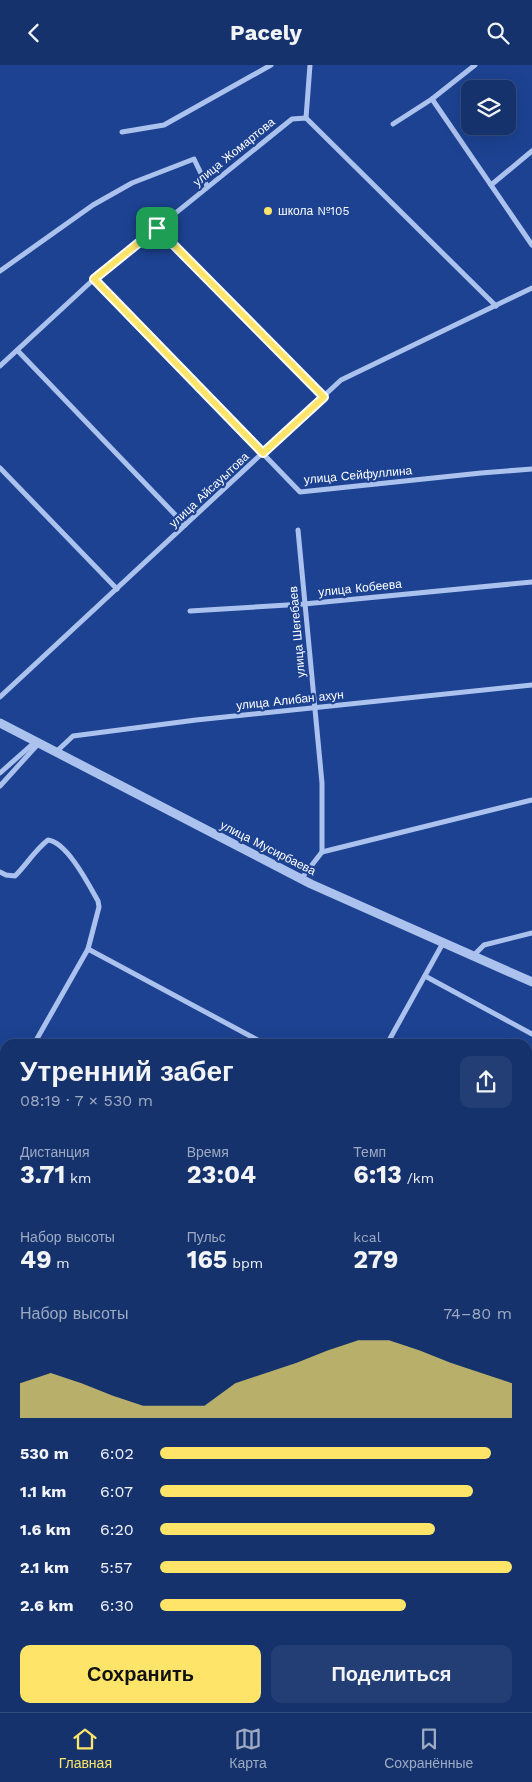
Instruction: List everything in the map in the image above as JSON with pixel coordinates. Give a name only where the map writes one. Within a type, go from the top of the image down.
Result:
[{"type":"street","points":[[122,132],[164,125],[270,65]]},
{"type":"street","points":[[310,65],[306,118],[496,306]]},
{"type":"street","points":[[393,124],[432,99],[475,65]]},
{"type":"street","points":[[432,99],[532,245]]},
{"type":"street","name":"улица Жомартова","points":[[0,366],[94,279],[207,186],[292,119],[306,118]]},
{"type":"street","points":[[491,185],[532,151]]},
{"type":"street","points":[[0,271],[93,205],[132,183],[194,159],[207,186]]},
{"type":"street","points":[[157,228],[324,397]]},
{"type":"street","name":"улица Сейфуллина","points":[[94,279],[300,492],[532,469]]},
{"type":"street","name":"улица Айсауытова","points":[[0,697],[341,380],[532,289]]},
{"type":"street","points":[[18,351],[185,525]]},
{"type":"street","points":[[0,468],[117,589]]},
{"type":"street","name":"улица Шегебаев","points":[[298,530],[322,783],[322,851]]},
{"type":"street","name":"улица Кобеева","points":[[190,611],[304,604],[532,582]]},
{"type":"street","name":"улица Алибан ахун","points":[[56,752],[73,736],[196,720],[532,685]]},
{"type":"street","name":"улица Мусирбаева","points":[[0,723],[301,879],[532,982]]},
{"type":"street","points":[[0,773],[37,742]]},
{"type":"street","points":[[0,786],[37,742]]},
{"type":"street","points":[[301,879],[322,851],[532,800]]},
{"type":"street","points":[[0,872],[15,876],[38,848],[48,839],[54,840],[75,864],[98,901],[99,907],[88,949],[37,1039]]},
{"type":"street","points":[[473,956],[484,945],[532,933]]},
{"type":"street","points":[[390,1039],[444,943]]},
{"type":"street","points":[[88,949],[255,1039]]},
{"type":"street","points":[[425,976],[532,1034]]},
{"type":"place","name":"школа №105","points":[[268,211]]},
{"type":"route","points":[[157,228],[324,397],[263,453],[94,279],[157,228]]}]
